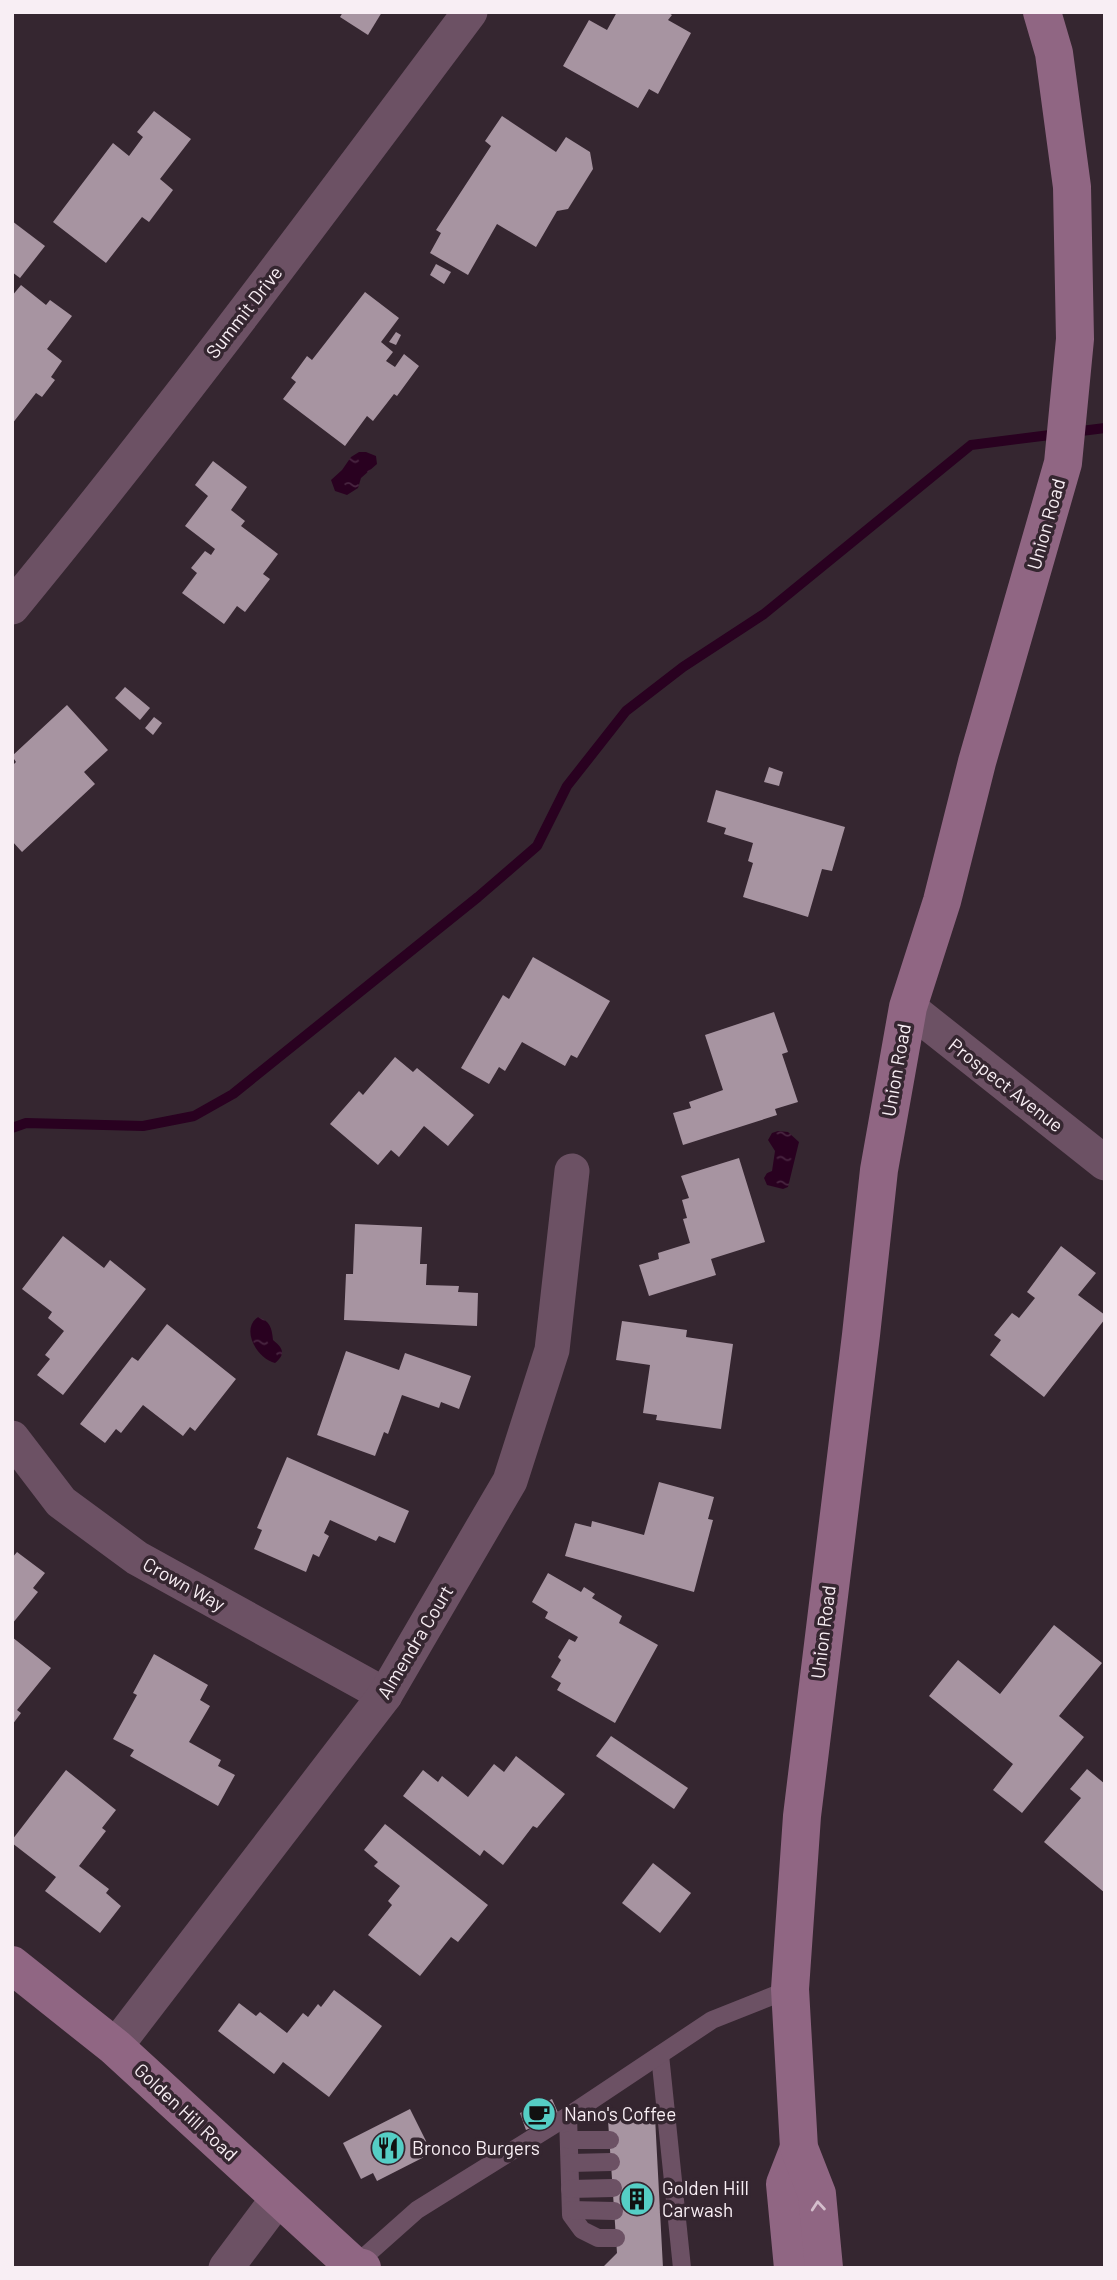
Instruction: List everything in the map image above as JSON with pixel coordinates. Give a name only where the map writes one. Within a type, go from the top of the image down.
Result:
[{"type":"main road","name":"Union Road","points":[[824,2268],[817,2194],[799,2148],[790,1989],[802,1816],[879,1170],[908,1007],[942,901],[977,762],[1063,463],[1075,339],[1072,187],[1054,53],[1042,12]]},
{"type":"main road","name":"Golden Hill Road","points":[[12,1965],[115,2047],[357,2267]]},
{"type":"main road","name":"Union Road","points":[[793,2268],[785,2184],[799,2148]]},
{"type":"street","name":"Summit Drive","points":[[12,607],[77,528],[229,331],[470,12]]},
{"type":"street","name":"Prospect Avenue","points":[[908,1007],[1105,1163]]},
{"type":"street","name":"Almendra Court","points":[[115,2047],[385,1695],[510,1481],[552,1350],[572,1171]]},
{"type":"street","name":"Crown Way","points":[[12,1438],[61,1502],[137,1558],[385,1695]]},
{"type":"street","points":[[226,2268],[279,2197]]},
{"type":"lane","points":[[357,2267],[417,2210],[568,2116],[712,2020],[790,1989]]},
{"type":"lane","points":[[660,2055],[662,2137],[670,2236],[682,2268]]},
{"type":"lane","points":[[568,2116],[571,2215],[582,2231],[598,2238],[616,2238]]},
{"type":"lane","points":[[569,2140],[610,2140]]},
{"type":"lane","points":[[570,2163],[611,2162]]},
{"type":"lane","points":[[570,2189],[613,2188]]},
{"type":"lane","points":[[571,2210],[614,2211]]},
{"type":"water","points":[[359,452],[376,456],[377,464],[361,478],[358,488],[347,495],[335,491],[331,480],[351,457]]},
{"type":"water","points":[[788,1132],[799,1142],[788,1187],[783,1189],[767,1185],[764,1178],[772,1171],[775,1151],[768,1140],[772,1133]]},
{"type":"water","points":[[258,1317],[268,1323],[273,1340],[281,1348],[281,1357],[275,1363],[262,1356],[253,1343],[251,1329]]},
{"type":"building","points":[[343,12],[382,12],[368,35],[340,17]]},
{"type":"building","points":[[617,12],[667,12],[672,15],[668,20],[691,33],[658,94],[649,89],[638,108],[563,66],[589,20],[607,30]]},
{"type":"building","points":[[154,111],[191,139],[160,179],[173,190],[149,222],[142,217],[106,263],[53,222],[113,143],[129,156],[143,137],[137,132]]},
{"type":"building","points":[[502,116],[556,152],[566,137],[590,152],[593,169],[568,209],[557,211],[536,247],[497,224],[468,275],[430,253],[441,233],[436,230],[491,146],[485,141]]},
{"type":"building","points":[[12,221],[45,246],[20,278],[12,272]]},
{"type":"building","points":[[436,264],[451,272],[444,284],[430,275]]},
{"type":"building","points":[[21,285],[46,305],[50,300],[72,316],[47,349],[62,361],[51,377],[55,380],[42,397],[36,393],[12,424],[12,296]]},
{"type":"building","points":[[365,292],[399,318],[381,342],[393,352],[386,361],[395,367],[404,354],[419,366],[397,396],[394,394],[373,421],[367,416],[345,446],[283,399],[296,382],[291,378],[307,356],[312,360]]},
{"type":"building","points":[[396,332],[401,335],[396,345],[389,342]]},
{"type":"building","points":[[213,461],[247,487],[231,510],[245,521],[241,526],[278,554],[263,574],[270,579],[245,612],[237,606],[224,624],[182,593],[197,573],[191,568],[205,551],[211,555],[215,549],[185,526],[208,496],[195,485]]},
{"type":"building","points":[[125,687],[150,708],[140,720],[115,698]]},
{"type":"building","points":[[67,705],[108,750],[84,772],[95,784],[22,852],[12,841],[12,766],[16,762],[12,756]]},
{"type":"building","points":[[154,717],[162,723],[153,735],[145,728]]},
{"type":"building","points":[[769,767],[783,772],[779,786],[764,782]]},
{"type":"building","points":[[716,790],[845,827],[832,871],[822,869],[808,917],[743,897],[753,863],[748,861],[753,843],[724,834],[726,828],[707,822]]},
{"type":"building","points":[[533,957],[610,1001],[577,1058],[571,1055],[565,1066],[522,1042],[505,1071],[499,1067],[489,1084],[461,1068],[503,995],[509,999]]},
{"type":"building","points":[[774,1012],[788,1052],[782,1054],[798,1102],[775,1109],[777,1115],[683,1145],[673,1113],[691,1108],[689,1102],[723,1090],[705,1035]]},
{"type":"building","points":[[395,1057],[413,1072],[417,1068],[474,1115],[448,1146],[424,1126],[399,1157],[391,1150],[378,1165],[330,1124],[359,1091],[363,1095]]},
{"type":"building","points":[[739,1158],[765,1242],[711,1259],[716,1275],[649,1296],[639,1265],[659,1259],[658,1253],[690,1243],[683,1219],[687,1218],[682,1200],[689,1198],[681,1176]]},
{"type":"building","points":[[355,1224],[422,1227],[420,1264],[427,1264],[426,1285],[459,1286],[458,1292],[478,1293],[477,1326],[344,1320],[346,1274],[353,1274]]},
{"type":"building","points":[[63,1236],[104,1268],[110,1260],[146,1289],[63,1395],[37,1375],[50,1359],[45,1355],[64,1331],[48,1318],[52,1312],[22,1289]]},
{"type":"building","points":[[1061,1246],[1096,1273],[1078,1295],[1105,1315],[1105,1319],[1044,1397],[990,1355],[1001,1340],[994,1335],[1012,1313],[1019,1318],[1035,1298],[1027,1292]]},
{"type":"building","points":[[622,1321],[687,1330],[686,1337],[733,1344],[721,1429],[656,1420],[657,1415],[643,1413],[650,1365],[616,1360]]},
{"type":"building","points":[[167,1324],[236,1379],[195,1431],[190,1427],[183,1436],[143,1405],[121,1433],[116,1429],[105,1443],[80,1424],[132,1357],[138,1361]]},
{"type":"building","points":[[346,1351],[399,1370],[405,1353],[471,1376],[459,1409],[441,1402],[439,1408],[402,1395],[388,1434],[384,1432],[375,1456],[317,1435]]},
{"type":"building","points":[[287,1457],[409,1511],[395,1543],[379,1536],[376,1541],[330,1520],[324,1533],[329,1536],[319,1557],[313,1554],[306,1572],[254,1549],[262,1530],[257,1528]]},
{"type":"building","points":[[659,1482],[714,1497],[708,1519],[713,1520],[694,1592],[565,1556],[575,1523],[591,1527],[592,1521],[644,1535]]},
{"type":"building","points":[[17,1552],[45,1573],[33,1588],[38,1592],[12,1624],[12,1558]]},
{"type":"building","points":[[548,1573],[581,1592],[584,1587],[595,1594],[592,1598],[622,1616],[619,1623],[658,1645],[615,1723],[557,1690],[561,1683],[551,1677],[561,1660],[558,1657],[569,1639],[575,1642],[578,1637],[545,1618],[548,1612],[532,1602]]},
{"type":"building","points":[[1054,1625],[1102,1663],[1059,1716],[1084,1737],[1022,1813],[993,1790],[1013,1764],[929,1696],[958,1660],[1000,1694]]},
{"type":"building","points":[[12,1637],[51,1668],[17,1710],[21,1713],[12,1725]]},
{"type":"building","points":[[154,1654],[208,1685],[200,1700],[210,1706],[189,1742],[221,1760],[218,1766],[235,1775],[218,1806],[130,1756],[134,1750],[113,1739],[137,1695],[133,1693]]},
{"type":"building","points":[[611,1736],[688,1788],[674,1809],[596,1756]]},
{"type":"building","points":[[516,1756],[565,1794],[537,1828],[533,1826],[503,1865],[484,1850],[480,1856],[403,1796],[423,1770],[438,1782],[442,1776],[468,1797],[494,1764],[504,1772]]},
{"type":"building","points":[[1087,1769],[1105,1784],[1105,1893],[1044,1842],[1081,1798],[1070,1789]]},
{"type":"building","points":[[66,1770],[116,1810],[102,1828],[106,1831],[79,1866],[109,1889],[106,1893],[121,1906],[100,1933],[45,1891],[56,1877],[12,1843]]},
{"type":"building","points":[[385,1824],[488,1905],[458,1942],[451,1937],[420,1976],[368,1935],[392,1905],[388,1901],[400,1886],[374,1866],[378,1862],[364,1850]]},
{"type":"building","points":[[653,1863],[691,1893],[660,1933],[622,1903]]},
{"type":"building","points":[[334,1990],[382,2026],[329,2097],[283,2062],[274,2074],[218,2031],[239,2003],[256,2016],[260,2012],[287,2033],[303,2013],[308,2017],[318,2004],[321,2007]]},
{"type":"building","name":"Nano's Coffee","points":[[552,2099],[559,2115],[526,2130],[520,2113]]},
{"type":"building","name":"Bronco Burgers","points":[[410,2109],[432,2153],[377,2181],[373,2173],[361,2179],[343,2143]]},
{"type":"building","name":"Golden Hill Carwash","points":[[655,2117],[663,2268],[602,2268],[617,2253],[608,2120]]},
{"type":"waterway","points":[[1073,432],[1105,428]]},
{"type":"waterway","points":[[12,1128],[26,1123],[143,1126],[194,1116],[233,1094],[478,897],[537,846],[567,786],[626,711],[683,667],[764,614],[971,445],[1058,434]]},
{"type":"place","name":"Nano's Coffee","points":[[539,2114]]},
{"type":"place","name":"Bronco Burgers","points":[[388,2148]]},
{"type":"place","name":"Golden Hill Carwash","points":[[637,2199]]}]
